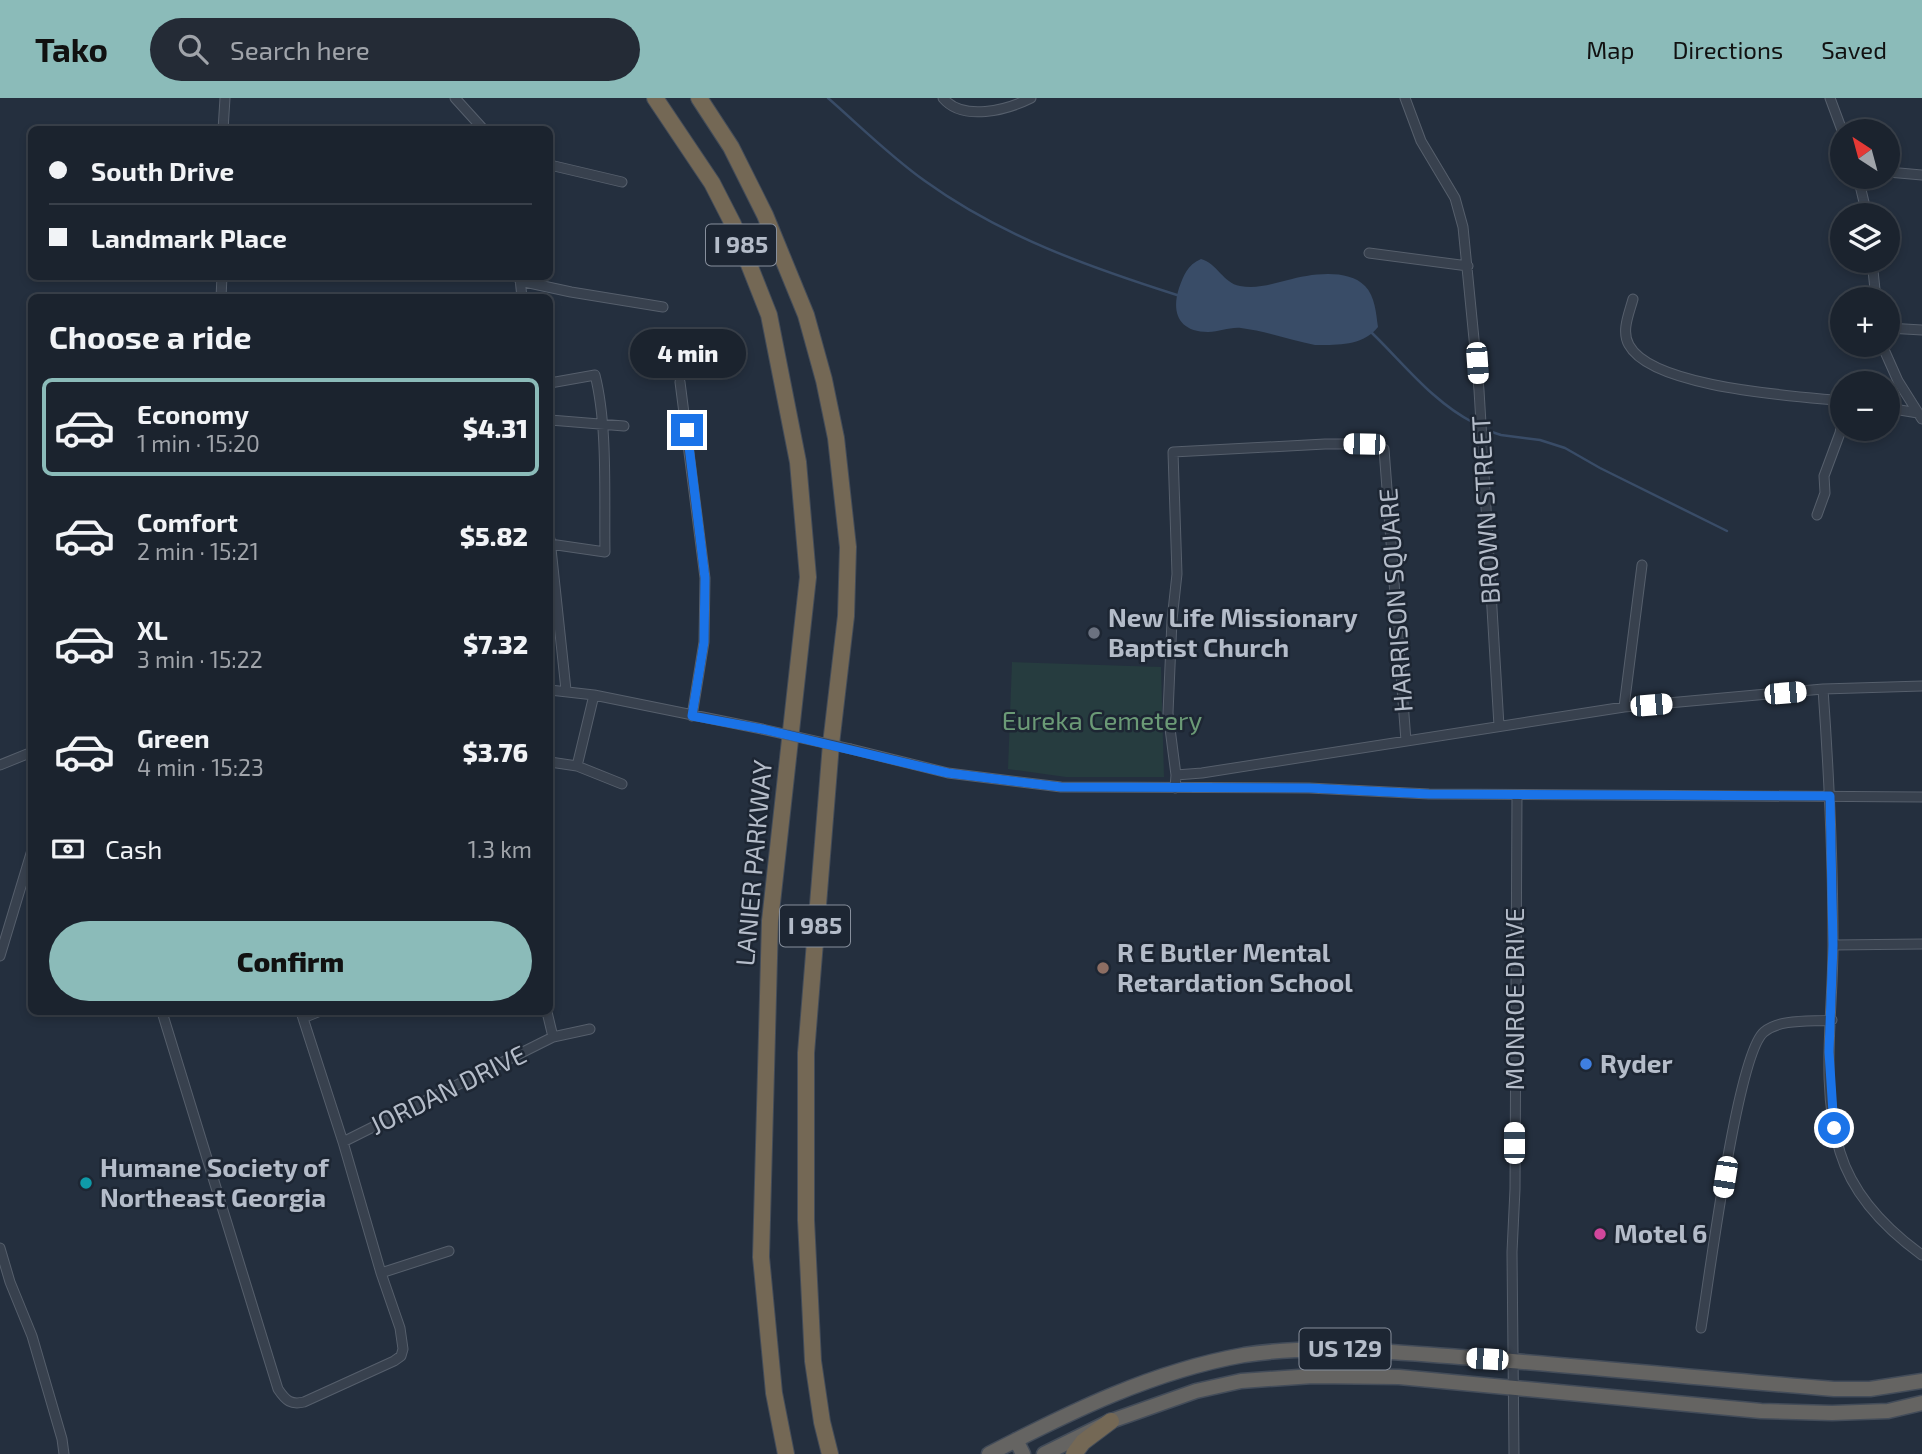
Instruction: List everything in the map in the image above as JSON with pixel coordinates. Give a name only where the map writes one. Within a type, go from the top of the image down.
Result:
[{"type":"highway","name":"LANIER PARKWAY","points":[[655,98],[712,183],[733,224],[769,315],[798,462],[808,577],[770,921],[761,1257],[774,1393],[786,1454]]},
{"type":"highway","name":"I 985","points":[[699,98],[731,147],[765,215],[806,315],[836,438],[848,547],[846,616],[831,744],[806,1053],[806,1220],[813,1361],[822,1422],[830,1454]]},
{"type":"highway","name":"US 129","points":[[1016,1440],[1119,1391],[1202,1364],[1300,1350],[1334,1349],[1513,1361],[1834,1389],[1871,1389],[1922,1381]]},
{"type":"highway","name":"US 129","points":[[1043,1454],[1111,1421],[1186,1394],[1241,1381],[1313,1376],[1399,1377],[1761,1411],[1832,1413],[1888,1410],[1922,1403]]},
{"type":"highway","points":[[1074,1454],[1083,1442],[1111,1421]]},
{"type":"highway","points":[[1031,1433],[1043,1454]]},
{"type":"highway","points":[[989,1454],[1016,1440],[1023,1454]]},
{"type":"street","points":[[223,126],[225,98]]},
{"type":"street","points":[[455,98],[480,126]]},
{"type":"street","points":[[943,98],[950,106],[975,111],[1011,108],[1031,98]]},
{"type":"street","name":"BROWN STREET","points":[[1405,98],[1421,141],[1455,198],[1463,227],[1479,390],[1499,726]]},
{"type":"street","points":[[1830,98],[1838,119]]},
{"type":"street","points":[[553,166],[622,182]]},
{"type":"street","points":[[1900,173],[1922,175]]},
{"type":"street","points":[[1369,253],[1468,266]]},
{"type":"street","points":[[524,280],[571,292],[663,307]]},
{"type":"street","points":[[1633,299],[1625,326],[1628,343],[1638,358],[1666,371],[1704,382],[1749,391],[1830,400]]},
{"type":"street","points":[[1900,329],[1922,330]]},
{"type":"street","points":[[1887,357],[1898,381],[1920,416]]},
{"type":"street","points":[[553,382],[595,375],[602,425],[605,552],[553,543]]},
{"type":"street","points":[[680,382],[705,578],[704,642],[692,716]]},
{"type":"street","points":[[1900,411],[1920,416]]},
{"type":"street","points":[[553,420],[624,426]]},
{"type":"street","points":[[1817,516],[1825,493],[1824,476],[1837,441]]},
{"type":"street","name":"HARRISON SQUARE","points":[[1176,775],[1168,713],[1177,574],[1173,452],[1325,444],[1364,444],[1384,449],[1406,741]]},
{"type":"street","points":[[1624,707],[1642,565]]},
{"type":"street","points":[[553,570],[566,690]]},
{"type":"street","points":[[1175,788],[1176,775],[1624,707],[1824,689],[1922,686]]},
{"type":"street","points":[[1824,689],[1830,796],[1833,945],[1829,1052],[1831,1097],[1840,1154],[1862,1200],[1922,1255]]},
{"type":"street","points":[[553,690],[594,695],[762,729],[948,773],[1061,787],[1309,788],[1429,794],[1922,797]]},
{"type":"street","points":[[577,766],[594,695]]},
{"type":"street","points":[[0,765],[28,754]]},
{"type":"street","points":[[553,762],[577,766],[622,784]]},
{"type":"street","name":"MONROE DRIVE","points":[[1514,1454],[1511,1252],[1515,1189],[1517,795]]},
{"type":"street","points":[[0,956],[28,863]]},
{"type":"street","points":[[1833,945],[1922,944]]},
{"type":"street","points":[[163,1015],[278,1390],[285,1400],[294,1404],[304,1402],[401,1356],[403,1349],[400,1328],[380,1273],[343,1142],[302,1015]]},
{"type":"street","points":[[548,1015],[554,1037]]},
{"type":"street","points":[[1701,1328],[1729,1152],[1750,1056],[1757,1039],[1778,1024],[1832,1020]]},
{"type":"street","name":"JORDAN DRIVE","points":[[343,1142],[554,1037],[590,1029]]},
{"type":"street","points":[[0,1248],[10,1282],[32,1336],[64,1454]]},
{"type":"street","points":[[380,1273],[449,1251]]},
{"type":"green space","name":"Eureka Cemetery","points":[[1012,662],[1161,667],[1164,777],[1066,777],[1008,769]]},
{"type":"water","points":[[1201,259],[1211,264],[1229,281],[1246,287],[1328,274],[1358,280],[1371,295],[1378,327],[1358,341],[1324,345],[1241,328],[1208,332],[1190,329],[1184,325],[1177,313],[1177,297],[1187,271]]},
{"type":"waterway","points":[[828,98],[912,172],[984,218],[1046,248],[1177,295]]},
{"type":"waterway","points":[[1372,333],[1432,394],[1474,423]]},
{"type":"waterway","points":[[1489,431],[1540,440],[1565,448],[1727,531]]},
{"type":"place","name":"New Life Missionary Baptist Church","points":[[1094,633]]},
{"type":"place","name":"R E Butler Mental Retardation School","points":[[1103,968]]},
{"type":"place","name":"Ryder","points":[[1586,1064]]},
{"type":"place","name":"Humane Society of Northeast Georgia","points":[[86,1183]]},
{"type":"place","name":"Motel 6","points":[[1600,1234]]},
{"type":"route","points":[[687,430],[705,578],[704,642],[692,716],[762,729],[948,773],[1061,787],[1309,788],[1429,794],[1830,796],[1833,945],[1829,1052],[1834,1128]]}]
